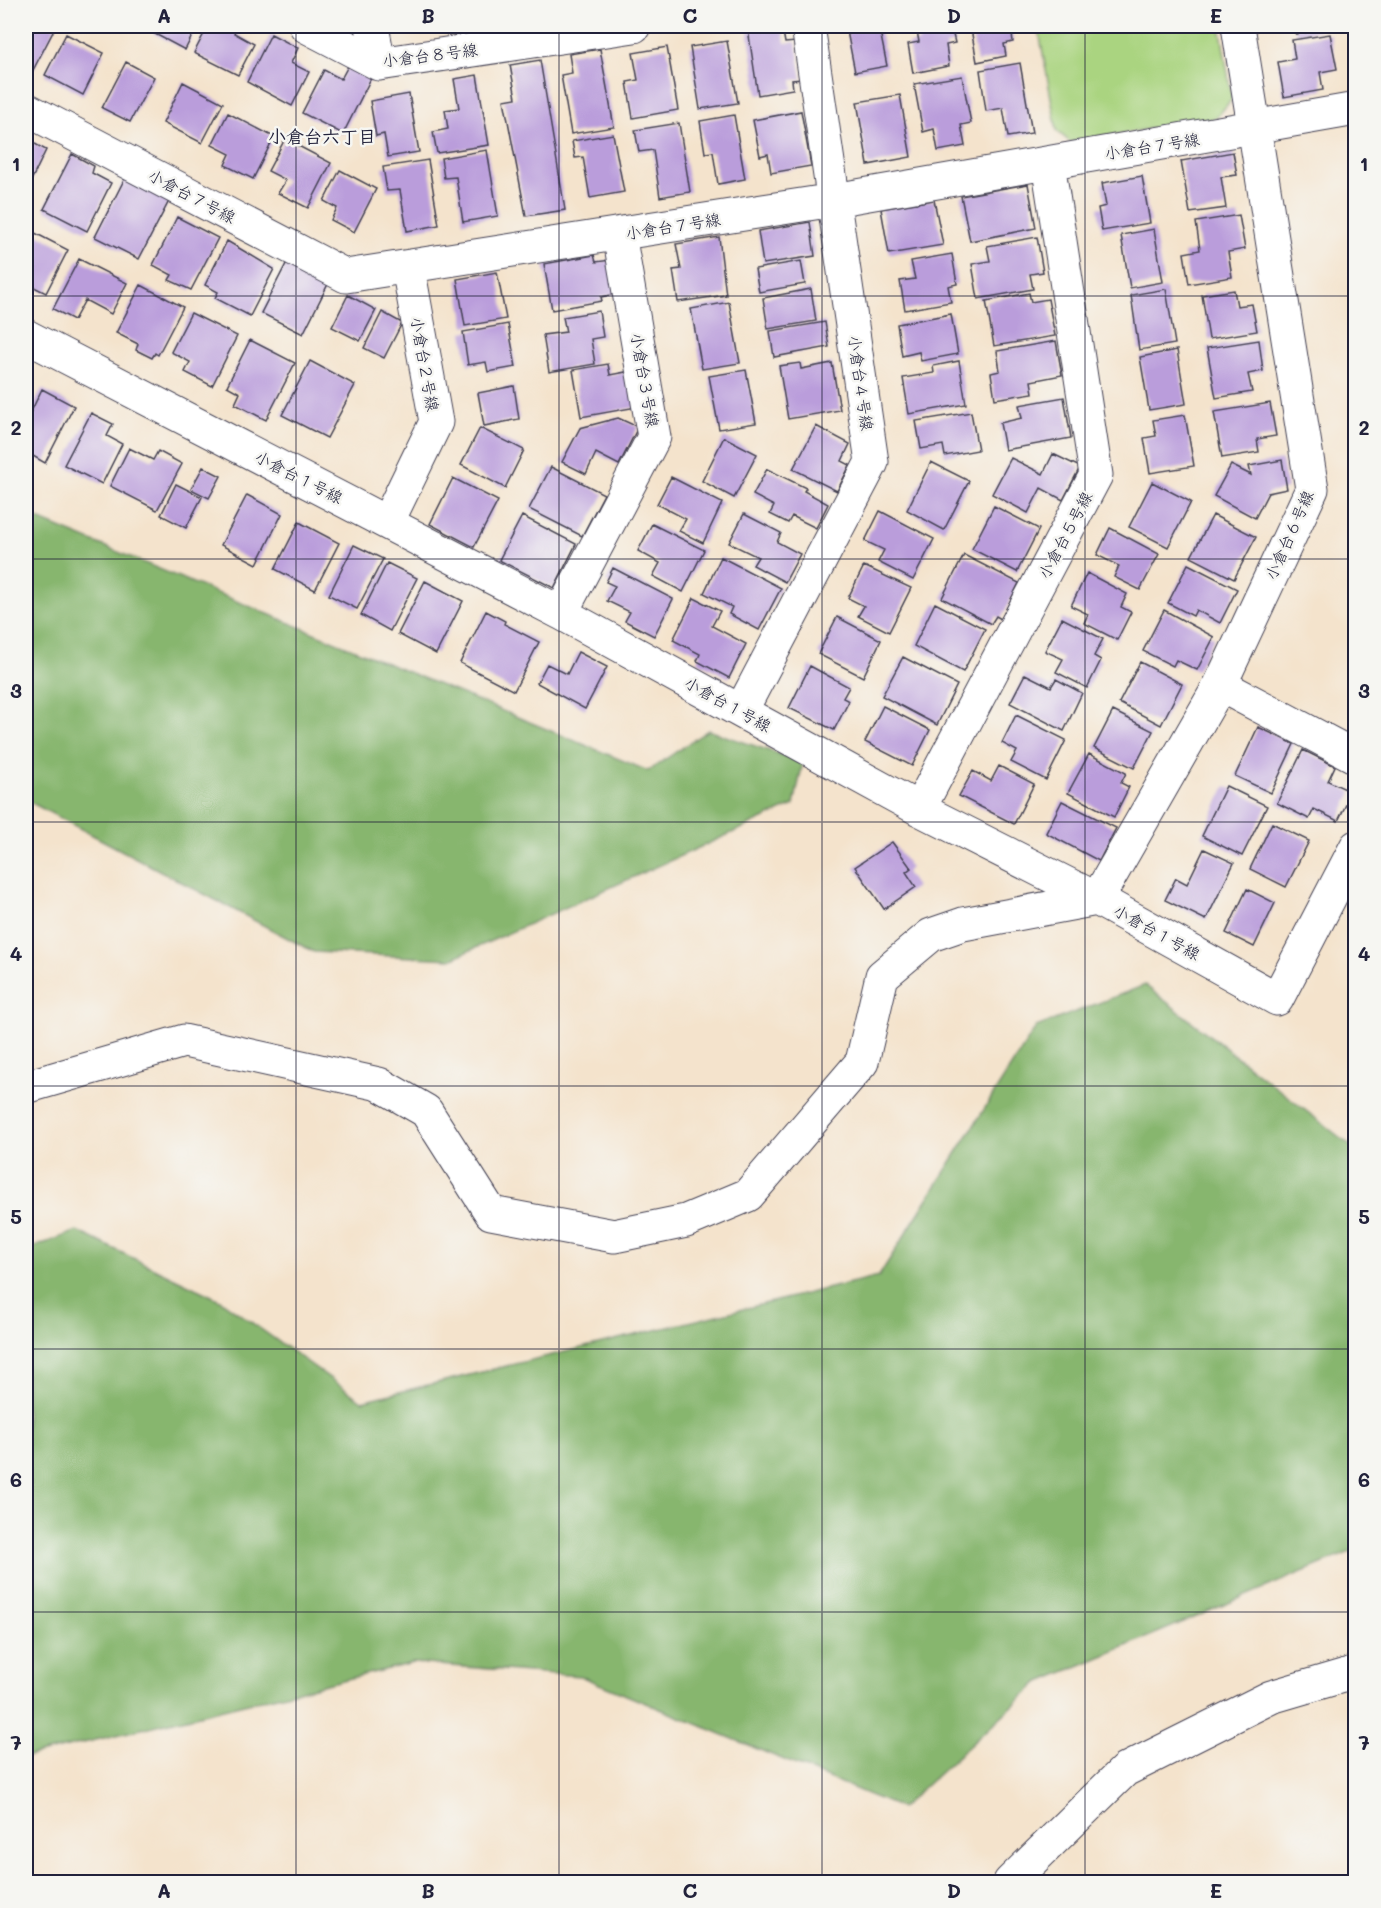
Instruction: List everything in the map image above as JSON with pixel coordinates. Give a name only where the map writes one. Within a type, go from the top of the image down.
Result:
[{"type":"street","name":"小倉台８号線","points":[[306,26],[379,64],[591,29],[634,26]]},
{"type":"street","points":[[372,26],[379,64]]},
{"type":"street","name":"小倉台４号線","points":[[741,711],[872,462],[808,26]]},
{"type":"street","name":"小倉台６号線","points":[[1097,899],[1220,685],[1312,489],[1238,26]]},
{"type":"street","name":"小倉台７号線","points":[[26,109],[346,276],[834,200],[1255,129],[1356,109]]},
{"type":"street","name":"小倉台５号線","points":[[920,809],[1096,475],[1048,163]]},
{"type":"street","name":"小倉台３号線","points":[[561,613],[654,437],[619,234]]},
{"type":"street","name":"小倉台２号線","points":[[387,523],[436,422],[408,267]]},
{"type":"street","name":"小倉台１号線","points":[[26,336],[561,613],[920,809],[1097,899],[1277,999],[1356,847]]},
{"type":"street","points":[[1220,685],[1356,757]]},
{"type":"street","points":[[26,1087],[184,1041],[379,1084],[426,1111],[491,1213],[615,1236],[686,1221],[748,1195],[862,1062],[882,976],[931,935],[963,924],[1097,899]]},
{"type":"street","points":[[1011,1882],[1125,1770],[1271,1697],[1356,1672]]},
{"type":"green space","points":[[1038,26],[1220,26],[1232,99],[1216,118],[1070,142],[1057,131]]},
{"type":"green space","points":[[26,514],[648,771],[708,730],[803,762],[794,805],[451,959],[314,952],[26,800]]},
{"type":"green space","points":[[1145,985],[1355,1149],[1355,1550],[1038,1683],[901,1808],[580,1676],[413,1663],[26,1757],[26,1250],[77,1231],[220,1300],[362,1401],[879,1276],[1036,1027]]},
{"type":"building","points":[[26,26],[56,26],[31,74],[26,71]]},
{"type":"building","points":[[143,26],[197,26],[185,50]]},
{"type":"building","points":[[208,26],[238,26],[234,33],[254,44],[238,75],[194,53]]},
{"type":"building","points":[[782,26],[785,43],[796,42],[802,79],[792,80],[793,89],[758,95],[748,29]]},
{"type":"building","points":[[846,26],[879,26],[887,66],[855,72]]},
{"type":"building","points":[[916,26],[951,26],[955,43],[946,45],[949,66],[913,73],[908,44],[919,42]]},
{"type":"building","points":[[981,26],[1011,26],[1013,42],[1004,44],[1006,56],[977,62],[971,29]]},
{"type":"building","points":[[1295,26],[1329,26],[1330,28],[1296,34]]},
{"type":"building","points":[[66,34],[104,53],[83,95],[45,75]]},
{"type":"building","points":[[271,34],[298,48],[291,63],[309,72],[292,106],[247,82]]},
{"type":"building","points":[[1330,34],[1337,69],[1320,72],[1323,90],[1284,97],[1278,62],[1295,59],[1292,40]]},
{"type":"building","points":[[727,41],[738,103],[700,109],[690,47]]},
{"type":"building","points":[[667,47],[678,110],[633,118],[627,82],[638,80],[633,53]]},
{"type":"building","points":[[600,49],[614,127],[571,134],[561,75],[572,73],[569,54]]},
{"type":"building","points":[[540,60],[565,210],[526,216],[504,100],[516,98],[510,65]]},
{"type":"building","points":[[126,62],[154,77],[130,122],[102,108]]},
{"type":"building","points":[[1020,63],[1032,133],[1008,137],[1003,108],[986,111],[980,70]]},
{"type":"building","points":[[348,66],[371,78],[343,134],[302,113],[324,70],[341,79]]},
{"type":"building","points":[[477,75],[489,145],[437,153],[433,132],[448,129],[445,110],[459,108],[454,79]]},
{"type":"building","points":[[962,76],[971,123],[961,125],[965,146],[938,151],[934,129],[923,132],[914,84]]},
{"type":"building","points":[[183,82],[223,103],[202,143],[163,123]]},
{"type":"building","points":[[409,94],[419,152],[388,157],[384,134],[376,136],[370,101]]},
{"type":"building","points":[[900,95],[911,157],[868,165],[857,102]]},
{"type":"building","points":[[801,111],[811,166],[771,173],[768,154],[760,156],[753,120]]},
{"type":"building","points":[[228,113],[274,137],[253,179],[225,165],[230,154],[212,145]]},
{"type":"building","points":[[734,115],[745,179],[718,184],[713,152],[705,153],[700,121]]},
{"type":"building","points":[[679,123],[690,192],[660,197],[653,150],[639,152],[635,130]]},
{"type":"building","points":[[613,134],[624,192],[590,198],[583,157],[575,158],[572,141]]},
{"type":"building","points":[[26,139],[46,150],[26,191]]},
{"type":"building","points":[[285,139],[331,163],[308,208],[278,193],[286,180],[268,171]]},
{"type":"building","points":[[487,150],[498,216],[463,222],[456,177],[444,178],[441,158]]},
{"type":"building","points":[[1233,152],[1237,175],[1221,177],[1226,208],[1190,213],[1181,161]]},
{"type":"building","points":[[72,154],[94,166],[92,173],[111,183],[87,231],[44,209]]},
{"type":"building","points":[[428,160],[439,225],[407,231],[400,190],[387,191],[383,167]]},
{"type":"building","points":[[340,170],[376,189],[354,232],[331,220],[337,208],[324,201]]},
{"type":"building","points":[[1142,176],[1150,223],[1102,231],[1098,208],[1106,206],[1102,183]]},
{"type":"building","points":[[125,178],[169,201],[139,259],[95,237]]},
{"type":"building","points":[[1028,184],[1036,228],[970,241],[961,196]]},
{"type":"building","points":[[934,200],[943,245],[889,254],[881,209]]},
{"type":"building","points":[[1239,215],[1245,249],[1228,252],[1232,277],[1189,284],[1184,253],[1200,250],[1196,222]]},
{"type":"building","points":[[177,217],[218,238],[191,290],[169,280],[172,275],[153,265]]},
{"type":"building","points":[[810,222],[815,256],[763,264],[758,231]]},
{"type":"building","points":[[1154,229],[1163,282],[1130,288],[1121,235]]},
{"type":"building","points":[[33,232],[68,250],[46,293],[26,283],[26,247]]},
{"type":"building","points":[[719,237],[726,295],[678,302],[673,270],[681,269],[676,244]]},
{"type":"building","points":[[1037,237],[1043,272],[1030,274],[1033,289],[978,299],[972,264],[990,261],[987,246]]},
{"type":"building","points":[[227,241],[274,269],[250,316],[215,298],[218,292],[205,285]]},
{"type":"building","points":[[952,254],[957,284],[948,286],[951,302],[905,310],[900,281],[915,279],[911,261]]},
{"type":"building","points":[[594,255],[596,262],[611,260],[616,294],[601,297],[602,301],[552,310],[544,264]]},
{"type":"building","points":[[79,259],[127,283],[111,314],[85,300],[74,320],[53,309]]},
{"type":"building","points":[[801,261],[805,284],[759,292],[755,269]]},
{"type":"building","points":[[287,262],[328,284],[303,334],[261,313]]},
{"type":"building","points":[[497,272],[506,319],[465,326],[457,279]]},
{"type":"building","points":[[141,285],[183,307],[158,355],[155,353],[152,358],[136,350],[138,344],[116,333]]},
{"type":"building","points":[[811,289],[816,321],[768,329],[763,298]]},
{"type":"building","points":[[1166,289],[1175,344],[1139,350],[1131,295]]},
{"type":"building","points":[[1234,290],[1237,306],[1252,304],[1257,331],[1209,339],[1202,295]]},
{"type":"building","points":[[1029,293],[1031,302],[1048,299],[1055,336],[994,346],[986,301]]},
{"type":"building","points":[[348,295],[376,310],[360,341],[332,327]]},
{"type":"building","points":[[729,302],[740,363],[702,369],[691,309]]},
{"type":"building","points":[[599,311],[603,337],[591,339],[595,364],[549,372],[543,335],[566,332],[563,317]]},
{"type":"building","points":[[382,312],[402,323],[384,358],[364,348]]},
{"type":"building","points":[[191,313],[237,336],[212,386],[185,372],[190,362],[171,352]]},
{"type":"building","points":[[951,314],[958,354],[921,361],[919,352],[902,356],[897,324]]},
{"type":"building","points":[[825,322],[829,347],[774,357],[770,331]]},
{"type":"building","points":[[508,324],[516,367],[488,372],[486,362],[468,365],[463,332]]},
{"type":"building","points":[[250,340],[295,363],[266,420],[235,404],[240,393],[227,386]]},
{"type":"building","points":[[1259,340],[1263,371],[1248,374],[1252,392],[1216,398],[1207,348]]},
{"type":"building","points":[[1056,341],[1062,375],[1031,381],[1033,393],[995,399],[991,373],[1000,371],[997,351]]},
{"type":"building","points":[[1177,350],[1186,404],[1149,410],[1140,357]]},
{"type":"building","points":[[310,361],[355,385],[327,438],[282,415]]},
{"type":"building","points":[[959,361],[966,404],[909,414],[903,378],[934,373],[933,366]]},
{"type":"building","points":[[800,363],[801,369],[832,363],[840,410],[788,419],[779,366]]},
{"type":"building","points":[[608,364],[610,375],[631,371],[637,407],[581,417],[573,370]]},
{"type":"building","points":[[746,370],[756,423],[719,429],[709,376]]},
{"type":"building","points":[[514,386],[519,419],[484,426],[478,393]]},
{"type":"building","points":[[42,389],[74,406],[45,463],[26,452],[26,422]]},
{"type":"building","points":[[1064,397],[1071,438],[1005,450],[1000,423],[1022,418],[1019,405]]},
{"type":"building","points":[[1270,403],[1276,436],[1257,439],[1259,452],[1222,458],[1214,412]]},
{"type":"building","points":[[971,412],[978,450],[945,456],[943,445],[921,449],[916,421]]},
{"type":"building","points":[[91,413],[113,424],[107,436],[122,444],[102,484],[64,465]]},
{"type":"building","points":[[1185,415],[1194,466],[1150,473],[1144,438],[1156,436],[1153,420]]},
{"type":"building","points":[[618,418],[638,427],[619,465],[596,453],[586,474],[562,462],[580,428]]},
{"type":"building","points":[[816,426],[850,444],[842,461],[850,465],[837,491],[793,469]]},
{"type":"building","points":[[480,428],[524,450],[505,488],[461,465]]},
{"type":"building","points":[[724,437],[757,454],[734,498],[702,481]]},
{"type":"building","points":[[129,448],[153,460],[158,451],[182,464],[157,510],[110,486]]},
{"type":"building","points":[[1053,454],[1080,467],[1063,500],[1041,488],[1028,513],[992,494],[1011,458],[1043,474]]},
{"type":"building","points":[[1282,460],[1287,489],[1268,493],[1255,518],[1214,496],[1231,465],[1251,475],[1249,466]]},
{"type":"building","points":[[931,462],[969,481],[944,530],[907,510]]},
{"type":"building","points":[[203,467],[221,476],[209,498],[191,489]]},
{"type":"building","points":[[551,467],[604,494],[582,536],[529,509]]},
{"type":"building","points":[[767,469],[806,488],[804,491],[828,504],[816,528],[792,516],[788,523],[770,514],[774,506],[753,495]]},
{"type":"building","points":[[671,477],[722,503],[703,543],[679,531],[686,519],[657,504]]},
{"type":"building","points":[[453,478],[498,501],[474,547],[430,524]]},
{"type":"building","points":[[1152,482],[1191,502],[1168,547],[1129,527]]},
{"type":"building","points":[[176,484],[202,497],[186,528],[161,515]]},
{"type":"building","points":[[247,495],[282,514],[257,564],[221,545]]},
{"type":"building","points":[[994,506],[1039,529],[1017,572],[972,549]]},
{"type":"building","points":[[880,511],[934,539],[913,580],[878,562],[884,550],[865,541]]},
{"type":"building","points":[[744,514],[781,533],[777,542],[800,554],[785,582],[753,565],[758,557],[729,543]]},
{"type":"building","points":[[1213,515],[1256,537],[1234,579],[1191,557]]},
{"type":"building","points":[[522,516],[576,544],[554,588],[499,560]]},
{"type":"building","points":[[299,522],[339,543],[315,590],[275,569]]},
{"type":"building","points":[[652,524],[704,550],[683,592],[653,576],[660,563],[638,551]]},
{"type":"building","points":[[1110,528],[1159,554],[1140,590],[1114,577],[1119,566],[1097,555]]},
{"type":"building","points":[[354,545],[383,559],[357,609],[329,595]]},
{"type":"building","points":[[964,555],[1019,583],[1001,619],[996,616],[991,624],[942,598]]},
{"type":"building","points":[[721,557],[781,588],[759,630],[729,614],[732,607],[704,593]]},
{"type":"building","points":[[387,563],[417,578],[390,631],[361,615]]},
{"type":"building","points":[[1188,564],[1237,589],[1220,623],[1196,610],[1193,616],[1168,603]]},
{"type":"building","points":[[864,566],[911,588],[889,632],[858,616],[864,606],[848,598]]},
{"type":"building","points":[[613,568],[673,599],[654,636],[625,621],[630,612],[607,601],[615,586],[606,582]]},
{"type":"building","points":[[1087,573],[1127,594],[1121,607],[1131,612],[1117,640],[1084,623],[1088,614],[1071,606]]},
{"type":"building","points":[[425,581],[463,601],[436,654],[398,634]]},
{"type":"building","points":[[694,598],[720,611],[712,626],[746,644],[729,678],[697,661],[700,654],[673,640]]},
{"type":"building","points":[[935,603],[985,629],[963,672],[914,646]]},
{"type":"building","points":[[1164,610],[1214,637],[1197,670],[1176,660],[1173,666],[1143,651]]},
{"type":"building","points":[[486,611],[505,621],[504,624],[539,642],[514,691],[460,663]]},
{"type":"building","points":[[837,617],[881,640],[863,677],[818,654]]},
{"type":"building","points":[[1062,618],[1103,639],[1094,656],[1101,660],[1087,688],[1056,672],[1063,659],[1045,651]]},
{"type":"building","points":[[578,652],[607,667],[585,709],[537,683],[547,664],[567,674]]},
{"type":"building","points":[[903,657],[957,685],[937,725],[882,696]]},
{"type":"building","points":[[1140,662],[1182,684],[1161,725],[1119,703]]},
{"type":"building","points":[[810,666],[849,687],[843,698],[849,701],[834,730],[789,708]]},
{"type":"building","points":[[1025,674],[1051,687],[1056,679],[1082,693],[1064,731],[1010,703]]},
{"type":"building","points":[[883,706],[930,730],[912,766],[865,742]]},
{"type":"building","points":[[1113,711],[1153,731],[1134,768],[1094,748]]},
{"type":"building","points":[[1016,715],[1066,740],[1046,780],[1011,762],[1017,751],[1002,743]]},
{"type":"building","points":[[1258,727],[1294,744],[1271,793],[1235,776]]},
{"type":"building","points":[[1303,750],[1335,766],[1328,781],[1352,792],[1338,821],[1314,809],[1309,819],[1277,803]]},
{"type":"building","points":[[1089,754],[1126,773],[1121,783],[1129,787],[1114,817],[1068,793]]},
{"type":"building","points":[[999,766],[1034,784],[1014,824],[959,796],[973,771],[991,781]]},
{"type":"building","points":[[1226,786],[1267,806],[1242,856],[1202,836]]},
{"type":"building","points":[[1062,801],[1116,828],[1099,861],[1046,833]]},
{"type":"building","points":[[1272,823],[1309,841],[1286,887],[1250,869]]},
{"type":"building","points":[[892,842],[911,868],[906,872],[916,887],[884,909],[855,867]]},
{"type":"building","points":[[1204,849],[1234,863],[1206,920],[1165,900],[1176,878],[1187,884]]},
{"type":"building","points":[[1247,889],[1275,903],[1254,947],[1226,933]]},
{"type":"district","name":"小倉台六丁目","points":[[322,137]]}]
